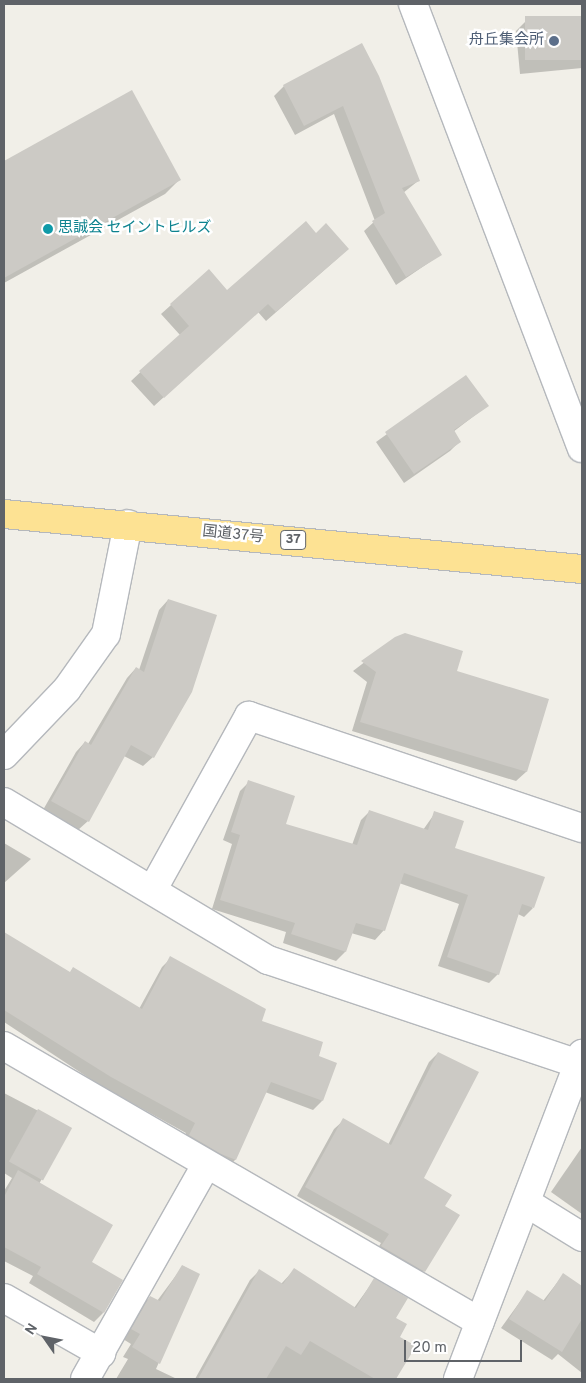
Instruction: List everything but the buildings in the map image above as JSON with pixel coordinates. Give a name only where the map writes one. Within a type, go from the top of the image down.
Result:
[{"type":"highway","name":"国道37号","points":[[4,514],[128,524],[582,569]]},
{"type":"street","points":[[413,4],[582,448]]},
{"type":"street","points":[[4,756],[67,688],[106,634],[128,524]]},
{"type":"street","points":[[153,889],[249,716],[582,828]]},
{"type":"street","points":[[4,802],[153,889],[268,960],[580,1060],[527,1203],[458,1379]]},
{"type":"street","points":[[4,1046],[206,1165],[480,1322]]},
{"type":"street","points":[[85,1379],[206,1165]]},
{"type":"street","points":[[527,1203],[582,1237]]},
{"type":"street","points":[[4,1298],[101,1353]]},
{"type":"place","name":"舟丘集会所","points":[[554,41]]},
{"type":"place","name":"思誠会 セイントヒルズ","points":[[48,229]]}]
